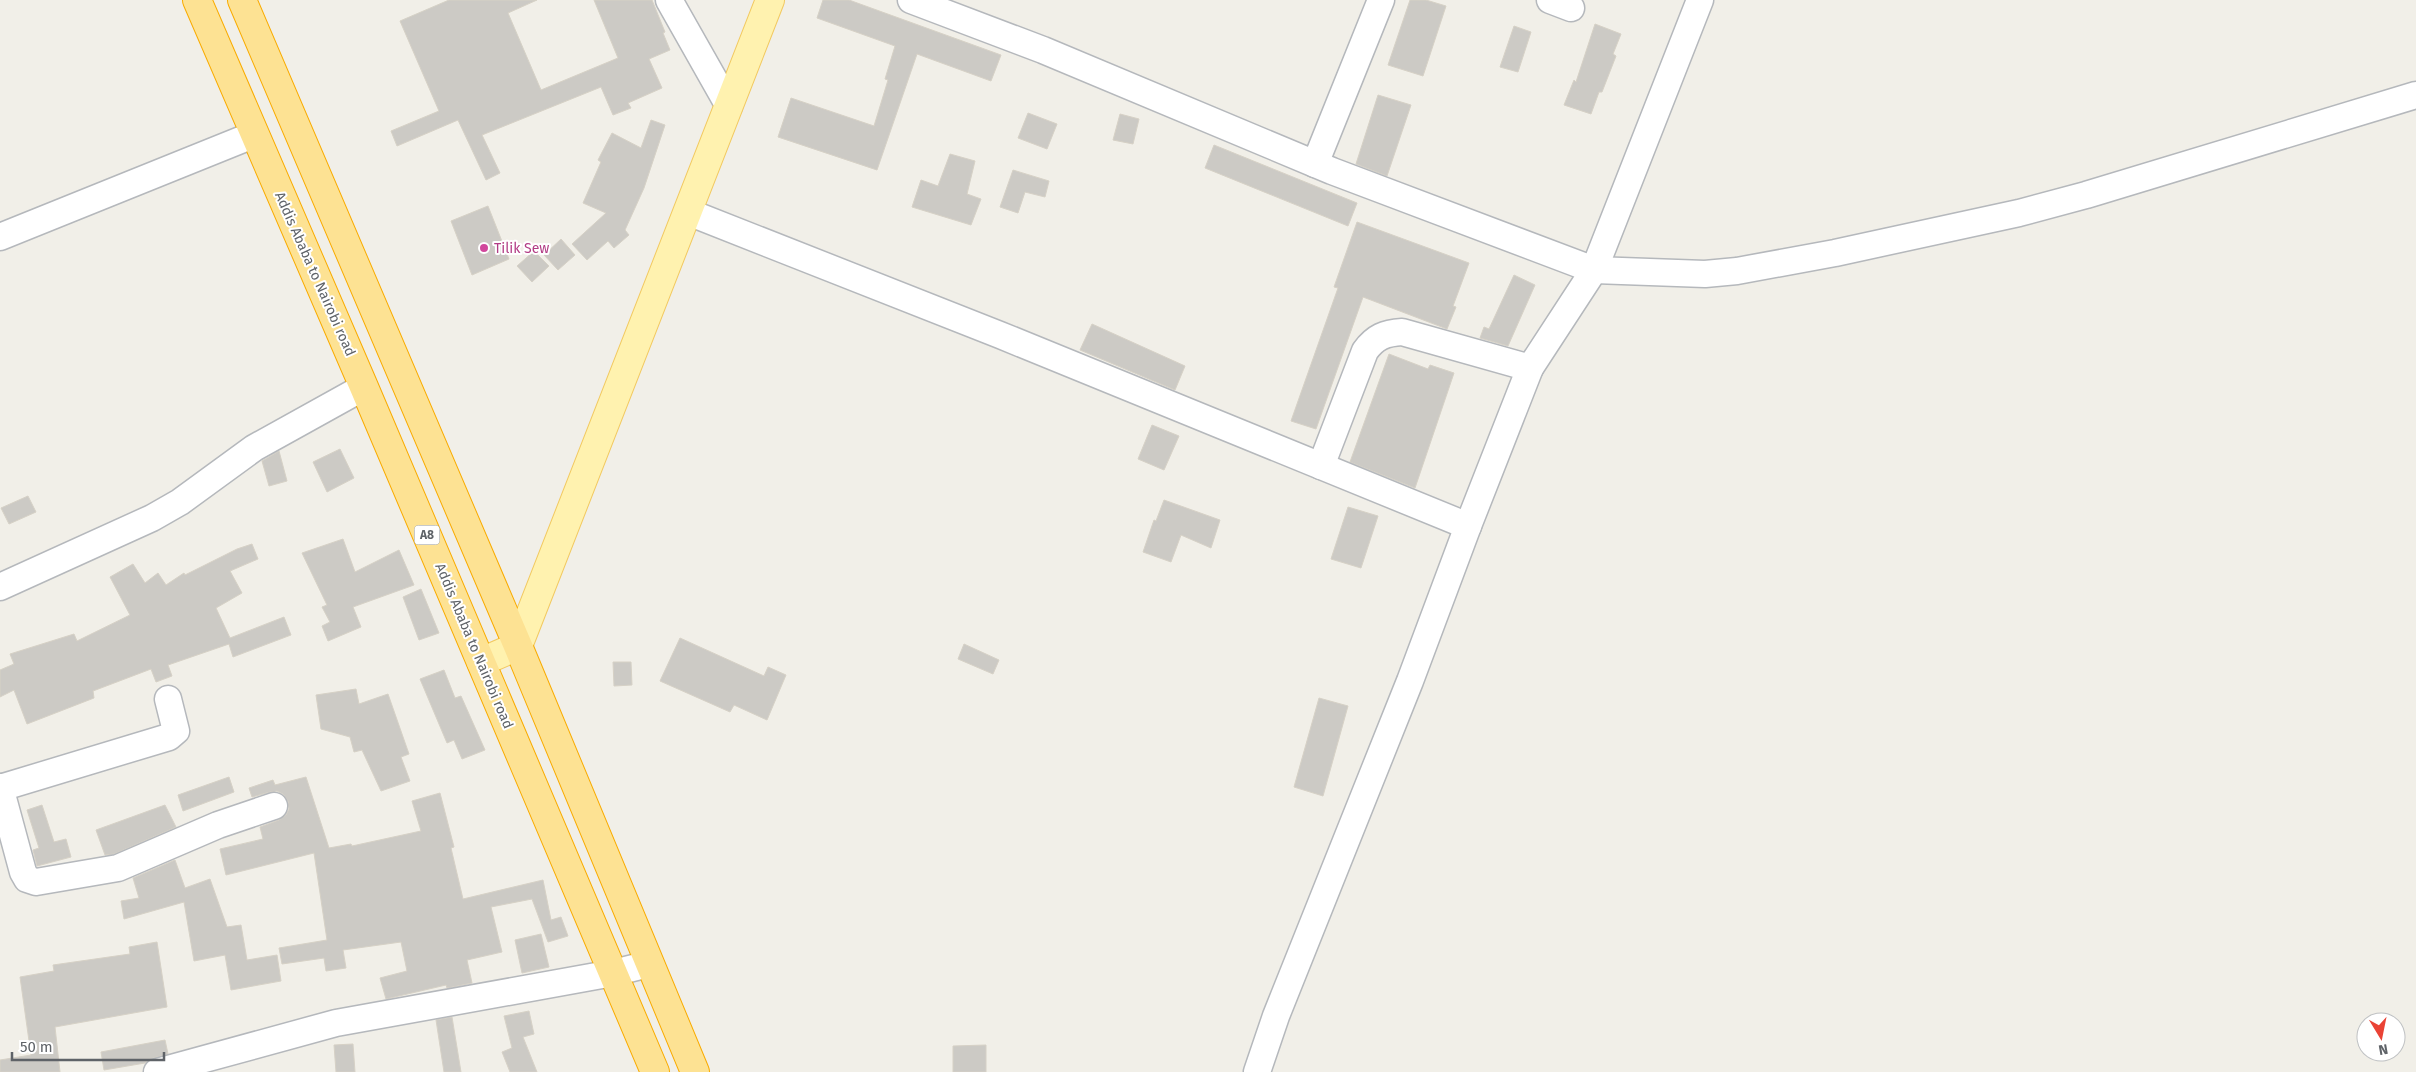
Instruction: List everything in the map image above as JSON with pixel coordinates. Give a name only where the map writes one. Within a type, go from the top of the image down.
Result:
[{"type":"highway","name":"Addis Ababa to Nairobi road","points":[[196,0],[364,387],[655,1072]]},
{"type":"highway","points":[[242,0],[518,646],[695,1072]]},
{"type":"main road","points":[[481,662],[518,646],[685,213],[688,212],[770,0]]},
{"type":"street","points":[[669,0],[729,106]]},
{"type":"street","points":[[911,0],[1043,50],[1315,164],[1594,270],[1721,273],[1845,251],[2019,213],[2086,196],[2416,95]]},
{"type":"street","points":[[1315,164],[1381,0]]},
{"type":"street","points":[[1256,1072],[1276,1016],[1410,681],[1530,368],[1594,270],[1700,0]]},
{"type":"street","points":[[0,237],[254,135]]},
{"type":"street","points":[[688,212],[1000,334],[1468,526]]},
{"type":"street","points":[[1321,466],[1364,350],[1372,341],[1387,333],[1402,332],[1530,368]]},
{"type":"street","points":[[0,587],[152,518],[180,502],[254,448],[364,387]]},
{"type":"street","points":[[168,700],[176,731],[169,737],[0,788],[23,872],[27,879],[36,882],[118,868],[218,825],[274,806]]},
{"type":"street","points":[[156,1072],[336,1023],[613,973],[650,964]]},
{"type":"building","points":[[449,0],[537,0],[508,13],[541,90],[618,58],[594,0],[652,0],[670,50],[649,59],[662,88],[628,103],[631,108],[613,115],[601,87],[482,135],[500,173],[486,180],[458,120],[397,146],[391,131],[439,111],[400,21]]},
{"type":"building","points":[[823,0],[849,0],[1001,55],[991,81],[917,54],[877,170],[778,137],[791,98],[874,126],[888,80],[885,79],[895,46],[817,18]]},
{"type":"building","points":[[1410,0],[1426,0],[1446,6],[1423,76],[1388,65]]},
{"type":"building","points":[[1595,24],[1621,34],[1613,54],[1616,56],[1591,114],[1564,105],[1574,80],[1576,82]]},
{"type":"building","points":[[1514,26],[1531,32],[1518,72],[1500,67]]},
{"type":"building","points":[[1378,95],[1411,105],[1387,176],[1356,164]]},
{"type":"building","points":[[1028,113],[1057,124],[1047,149],[1018,138]]},
{"type":"building","points":[[1120,114],[1139,119],[1133,144],[1113,140]]},
{"type":"building","points":[[651,120],[665,125],[644,188],[625,230],[629,235],[614,248],[608,241],[587,260],[572,244],[606,213],[583,203],[601,162],[598,160],[612,133],[641,148]]},
{"type":"building","points":[[1214,145],[1357,203],[1348,226],[1205,168]]},
{"type":"building","points":[[950,154],[975,161],[967,194],[981,199],[971,225],[912,207],[921,180],[938,186]]},
{"type":"building","points":[[1013,170],[1049,181],[1045,197],[1025,192],[1018,213],[1000,207]]},
{"type":"building","points":[[488,206],[509,259],[472,275],[451,221]]},
{"type":"building","points":[[1357,222],[1469,263],[1453,306],[1456,307],[1447,329],[1363,297],[1316,429],[1291,421],[1338,288],[1334,287]]},
{"type":"building","points":[[561,239],[575,255],[558,270],[544,255]]},
{"type":"building","points":[[534,251],[549,266],[532,282],[517,266]]},
{"type":"building","points":[[1514,275],[1535,285],[1508,346],[1480,338],[1484,327],[1489,329]]},
{"type":"building","points":[[1092,324],[1185,366],[1175,390],[1080,350]]},
{"type":"building","points":[[1389,354],[1428,369],[1430,365],[1454,373],[1415,488],[1350,462]]},
{"type":"building","points":[[1152,425],[1179,436],[1164,470],[1138,459]]},
{"type":"building","points":[[340,449],[354,478],[327,492],[313,462]]},
{"type":"building","points":[[279,451],[287,481],[269,486],[262,461]]},
{"type":"building","points":[[28,496],[36,512],[9,524],[1,508]]},
{"type":"building","points":[[1164,500],[1220,520],[1211,548],[1181,535],[1171,562],[1143,552],[1154,520],[1156,521]]},
{"type":"building","points":[[1348,507],[1378,516],[1361,568],[1331,559]]},
{"type":"building","points":[[343,539],[355,572],[399,550],[414,585],[353,607],[361,627],[328,641],[322,626],[330,622],[322,607],[327,605],[302,553]]},
{"type":"building","points":[[252,544],[258,559],[230,571],[242,593],[216,608],[230,638],[284,617],[291,635],[233,657],[229,644],[168,665],[172,676],[156,682],[151,669],[93,691],[94,698],[27,724],[14,690],[0,697],[0,670],[14,664],[10,654],[74,634],[77,641],[130,615],[110,577],[133,564],[145,583],[158,573],[166,585],[184,573],[185,575],[237,549]]},
{"type":"building","points":[[421,589],[439,633],[419,640],[403,597]]},
{"type":"building","points":[[680,638],[764,676],[768,667],[786,675],[767,720],[734,705],[730,712],[660,681]]},
{"type":"building","points":[[964,644],[999,660],[993,674],[958,659]]},
{"type":"building","points":[[613,662],[631,662],[632,685],[614,686]]},
{"type":"building","points":[[444,670],[455,698],[461,696],[485,750],[462,759],[454,740],[447,743],[420,679]]},
{"type":"building","points":[[356,689],[359,704],[388,694],[409,754],[401,757],[410,781],[381,791],[362,750],[354,752],[350,737],[321,729],[316,695]]},
{"type":"building","points":[[1319,698],[1348,706],[1323,796],[1294,787]]},
{"type":"building","points":[[229,777],[234,792],[183,811],[178,795]]},
{"type":"building","points":[[306,777],[329,848],[351,844],[352,846],[421,831],[412,801],[440,793],[454,847],[451,848],[463,899],[543,880],[551,920],[561,917],[568,936],[548,942],[532,899],[491,907],[502,952],[467,960],[472,983],[447,988],[446,985],[386,999],[380,978],[407,971],[401,942],[343,950],[346,968],[326,971],[324,958],[282,964],[279,948],[327,940],[314,853],[226,875],[220,849],[263,839],[260,827],[279,820],[286,815],[289,809],[288,801],[283,794],[277,791],[252,797],[249,788],[273,780],[275,785]]},
{"type":"building","points":[[42,805],[54,842],[66,839],[71,857],[37,866],[33,850],[39,848],[27,810]]},
{"type":"building","points":[[165,805],[176,827],[114,854],[105,855],[96,830]]},
{"type":"building","points":[[175,860],[185,888],[210,879],[227,927],[241,925],[247,960],[277,955],[281,981],[231,990],[225,955],[194,961],[184,902],[124,919],[121,901],[139,898],[133,878]]},
{"type":"building","points":[[541,934],[549,967],[522,973],[515,940]]},
{"type":"building","points":[[157,942],[167,1007],[55,1027],[60,1072],[0,1072],[0,1060],[31,1055],[20,977],[54,971],[53,965],[130,954],[129,947]]},
{"type":"building","points":[[529,1011],[534,1034],[523,1037],[537,1072],[510,1072],[502,1052],[512,1048],[504,1016]]},
{"type":"building","points":[[452,1017],[461,1072],[444,1072],[436,1020]]},
{"type":"building","points":[[165,1040],[168,1054],[153,1058],[145,1063],[104,1070],[101,1052]]},
{"type":"building","points":[[353,1044],[355,1072],[336,1072],[334,1045]]},
{"type":"building","points":[[986,1045],[986,1072],[953,1072],[953,1046]]},
{"type":"place","name":"Tilik Sew","points":[[484,248]]}]
